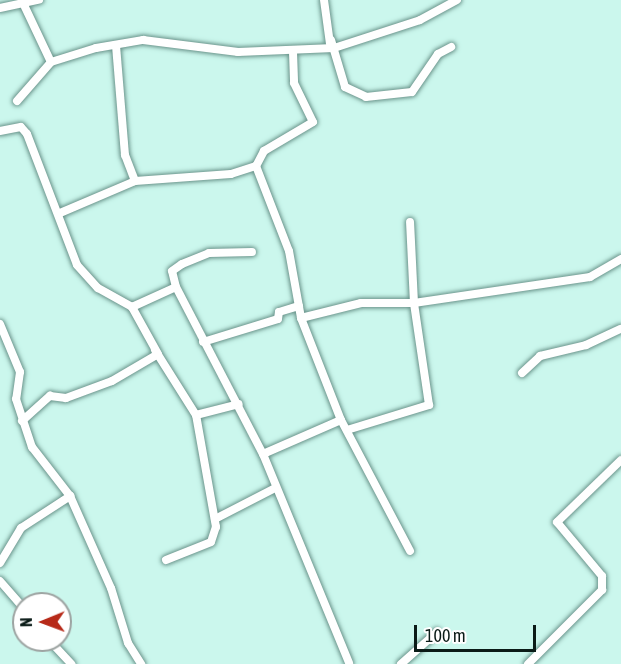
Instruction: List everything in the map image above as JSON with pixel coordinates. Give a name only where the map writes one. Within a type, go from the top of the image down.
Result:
[{"type":"street","points":[[0,8],[24,5],[39,0]]},
{"type":"street","points":[[324,0],[331,45],[345,87],[366,97],[412,92],[438,54],[451,47]]},
{"type":"street","points":[[17,101],[51,62],[116,45],[143,40],[238,52],[292,52],[331,45],[420,20],[457,0]]},
{"type":"street","points":[[24,5],[51,62]]},
{"type":"street","points":[[116,45],[125,155],[135,181]]},
{"type":"street","points":[[60,213],[135,181],[231,174],[256,166],[264,151],[313,122],[294,83],[292,52]]},
{"type":"street","points":[[0,131],[21,127],[27,134],[60,213],[77,265],[98,288],[132,307],[196,415],[215,519],[212,542],[166,560]]},
{"type":"street","points":[[256,166],[284,235],[301,318],[340,420],[410,551]]},
{"type":"street","points":[[347,430],[429,405],[414,303],[410,222]]},
{"type":"street","points":[[252,252],[209,253],[182,264],[172,271],[176,287],[203,342],[239,404],[262,454],[273,489],[349,663]]},
{"type":"street","points":[[301,318],[361,303],[414,303],[590,277],[621,259]]},
{"type":"street","points":[[132,307],[176,287]]},
{"type":"street","points":[[203,342],[278,319],[279,312],[299,306]]},
{"type":"street","points":[[1,327],[20,372],[15,399],[32,447],[70,496],[111,588],[128,643],[141,664]]},
{"type":"street","points":[[522,373],[540,356],[586,345],[621,329]]},
{"type":"street","points":[[22,421],[50,396],[66,398],[112,381],[158,354]]},
{"type":"street","points":[[196,415],[239,404]]},
{"type":"street","points":[[262,454],[340,420]]},
{"type":"street","points":[[528,664],[602,591],[602,576],[557,522],[621,460]]},
{"type":"street","points":[[215,519],[273,489]]},
{"type":"street","points":[[0,564],[21,528],[70,496]]},
{"type":"street","points":[[0,580],[12,594]]},
{"type":"street","points":[[401,664],[437,632]]},
{"type":"street","points":[[60,652],[71,664]]}]
